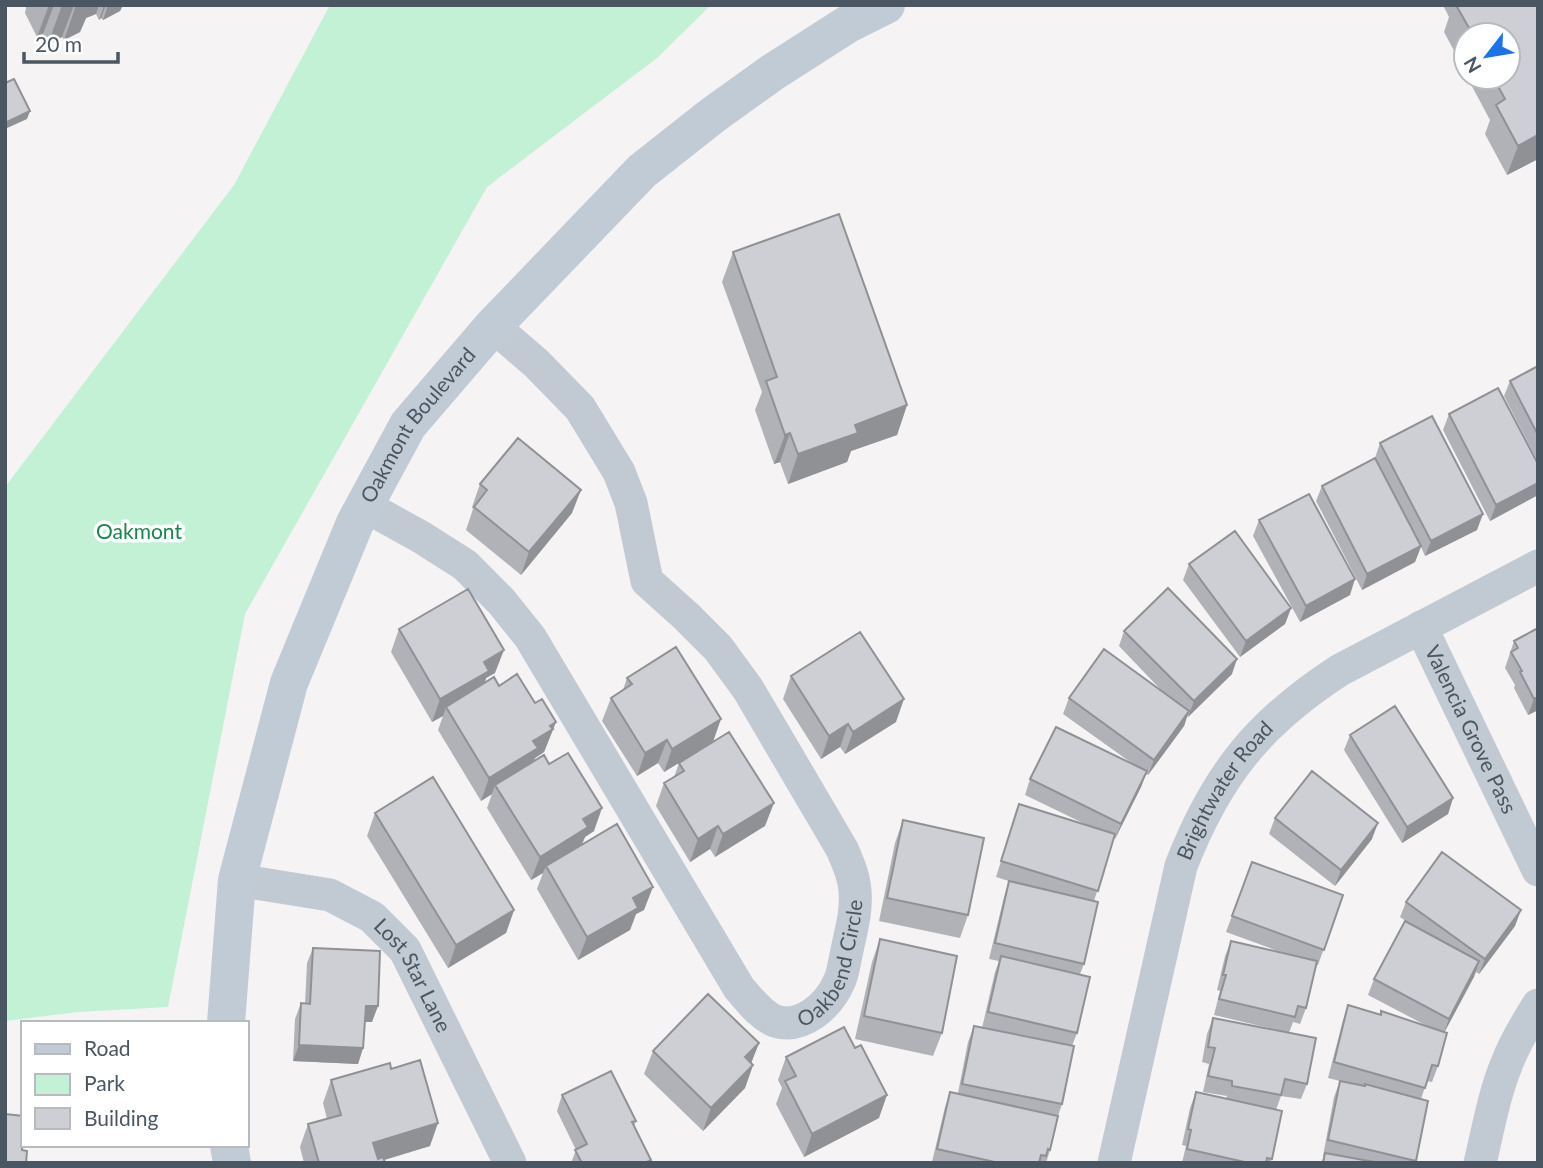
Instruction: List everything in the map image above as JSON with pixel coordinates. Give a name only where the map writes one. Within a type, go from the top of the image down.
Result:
[{"type":"street","name":"Oakmont Boulevard","points":[[226,1021],[237,880],[289,683],[355,523],[408,425],[494,326],[642,171],[713,115],[774,72],[848,24],[886,5]]},
{"type":"street","name":"Oakbend Circle","points":[[365,506],[465,565],[501,601],[530,637],[739,988],[759,1011],[776,1021],[795,1022],[814,1014],[830,997],[840,980],[855,915],[855,891],[842,849],[748,689],[718,648],[647,581],[631,503],[619,472],[580,408],[536,363],[494,326]]},
{"type":"street","name":"Brightwater Road","points":[[1114,1163],[1181,866],[1194,832],[1231,768],[1254,740],[1309,690],[1340,670],[1538,566]]},
{"type":"street","name":"Valencia Grove Pass","points":[[1422,627],[1538,870]]},
{"type":"street","name":"Lost Star Lane","points":[[237,880],[330,895],[372,916],[405,950],[510,1163]]},
{"type":"street","points":[[1480,1163],[1506,1065],[1521,1032],[1538,1005]]},
{"type":"green space","name":"Oakmont","points":[[330,5],[711,5],[657,58],[487,187],[245,614],[168,1007],[78,1012],[5,1021],[5,487],[234,185]]},
{"type":"building","points":[[1456,5],[1538,5],[1538,135],[1518,146],[1496,105],[1505,99],[1501,91],[1522,91],[1522,21],[1465,21]]},
{"type":"building","points":[[14,79],[30,111],[5,123],[5,83]]},
{"type":"building","points":[[839,214],[907,405],[855,425],[858,433],[798,454],[790,433],[785,435],[766,381],[777,377],[733,252]]},
{"type":"building","points":[[1538,366],[1538,435],[1510,381]]},
{"type":"building","points":[[1498,388],[1538,464],[1538,483],[1496,505],[1449,414]]},
{"type":"building","points":[[1432,416],[1483,514],[1431,541],[1380,443]]},
{"type":"building","points":[[518,438],[581,490],[529,552],[474,507],[487,490],[480,484]]},
{"type":"building","points":[[1375,458],[1421,546],[1367,574],[1322,486]]},
{"type":"building","points":[[1309,494],[1355,579],[1306,606],[1259,520]]},
{"type":"building","points":[[1235,531],[1291,608],[1246,641],[1189,564]]},
{"type":"building","points":[[1168,588],[1237,659],[1194,701],[1124,631]]},
{"type":"building","points":[[468,589],[504,650],[484,662],[489,671],[440,699],[399,629]]},
{"type":"building","points":[[1538,628],[1538,697],[1534,699],[1511,652],[1518,648],[1514,641]]},
{"type":"building","points":[[860,632],[904,699],[853,732],[848,724],[829,736],[791,676]]},
{"type":"building","points":[[676,647],[721,719],[672,749],[667,740],[645,753],[611,698],[632,684],[627,678]]},
{"type":"building","points":[[1104,649],[1189,711],[1154,760],[1069,698]]},
{"type":"building","points":[[517,674],[535,703],[542,699],[556,722],[550,726],[553,729],[533,741],[538,748],[489,778],[446,707],[494,677],[499,686]]},
{"type":"building","points":[[1395,706],[1453,798],[1407,827],[1350,735]]},
{"type":"building","points":[[1056,727],[1147,771],[1121,824],[1030,779]]},
{"type":"building","points":[[729,732],[774,803],[723,834],[718,826],[698,839],[664,783],[684,771],[679,763]]},
{"type":"building","points":[[568,753],[602,808],[583,819],[588,827],[540,857],[495,785],[544,755],[549,764]]},
{"type":"building","points":[[1312,771],[1378,823],[1341,870],[1275,818]]},
{"type":"building","points":[[433,777],[514,910],[456,945],[375,813]]},
{"type":"building","points":[[1019,804],[1115,834],[1098,891],[1001,861]]},
{"type":"building","points":[[903,820],[984,838],[968,915],[887,898]]},
{"type":"building","points":[[617,824],[653,887],[633,898],[638,908],[587,937],[546,866]]},
{"type":"building","points":[[1442,852],[1521,910],[1485,959],[1406,902]]},
{"type":"building","points":[[1252,862],[1343,895],[1324,950],[1232,916]]},
{"type":"building","points":[[1009,881],[1098,902],[1084,964],[995,943]]},
{"type":"building","points":[[1405,921],[1479,961],[1449,1019],[1374,979]]},
{"type":"building","points":[[880,939],[957,956],[942,1033],[864,1016]]},
{"type":"building","points":[[1231,941],[1317,961],[1306,1008],[1298,1006],[1295,1017],[1219,999]]},
{"type":"building","points":[[313,948],[380,951],[378,1006],[366,1006],[363,1048],[299,1045],[301,1003],[310,1004]]},
{"type":"building","points":[[1001,956],[1090,977],[1077,1033],[988,1012]]},
{"type":"building","points":[[708,994],[759,1043],[745,1057],[753,1065],[711,1108],[653,1051]]},
{"type":"building","points":[[1348,1005],[1381,1015],[1381,1011],[1447,1033],[1438,1066],[1432,1065],[1425,1088],[1334,1062]]},
{"type":"building","points":[[1213,1018],[1316,1038],[1307,1084],[1285,1079],[1281,1095],[1232,1086],[1232,1081],[1208,1076],[1215,1048],[1208,1047]]},
{"type":"building","points":[[974,1026],[1074,1046],[1062,1104],[962,1084]]},
{"type":"building","points":[[844,1027],[855,1048],[861,1045],[887,1095],[812,1134],[785,1081],[796,1076],[786,1057]]},
{"type":"building","points":[[420,1060],[438,1123],[373,1143],[378,1159],[383,1157],[385,1163],[319,1163],[308,1124],[341,1115],[331,1080],[390,1063],[391,1069]]},
{"type":"building","points":[[611,1071],[636,1121],[632,1122],[651,1160],[645,1163],[582,1163],[575,1150],[587,1144],[562,1095]]},
{"type":"building","points":[[1340,1081],[1365,1084],[1428,1101],[1416,1161],[1328,1140]]},
{"type":"building","points":[[950,1092],[1058,1116],[1050,1150],[1048,1149],[1046,1156],[1041,1155],[1039,1163],[999,1163],[937,1149]]},
{"type":"building","points":[[1196,1092],[1282,1111],[1272,1159],[1267,1158],[1266,1163],[1249,1163],[1187,1149],[1191,1130],[1188,1129]]},
{"type":"building","points":[[5,1114],[21,1116],[21,1147],[27,1151],[26,1163],[5,1163]]},
{"type":"building","points":[[1325,1153],[1380,1163],[1323,1163]]}]
